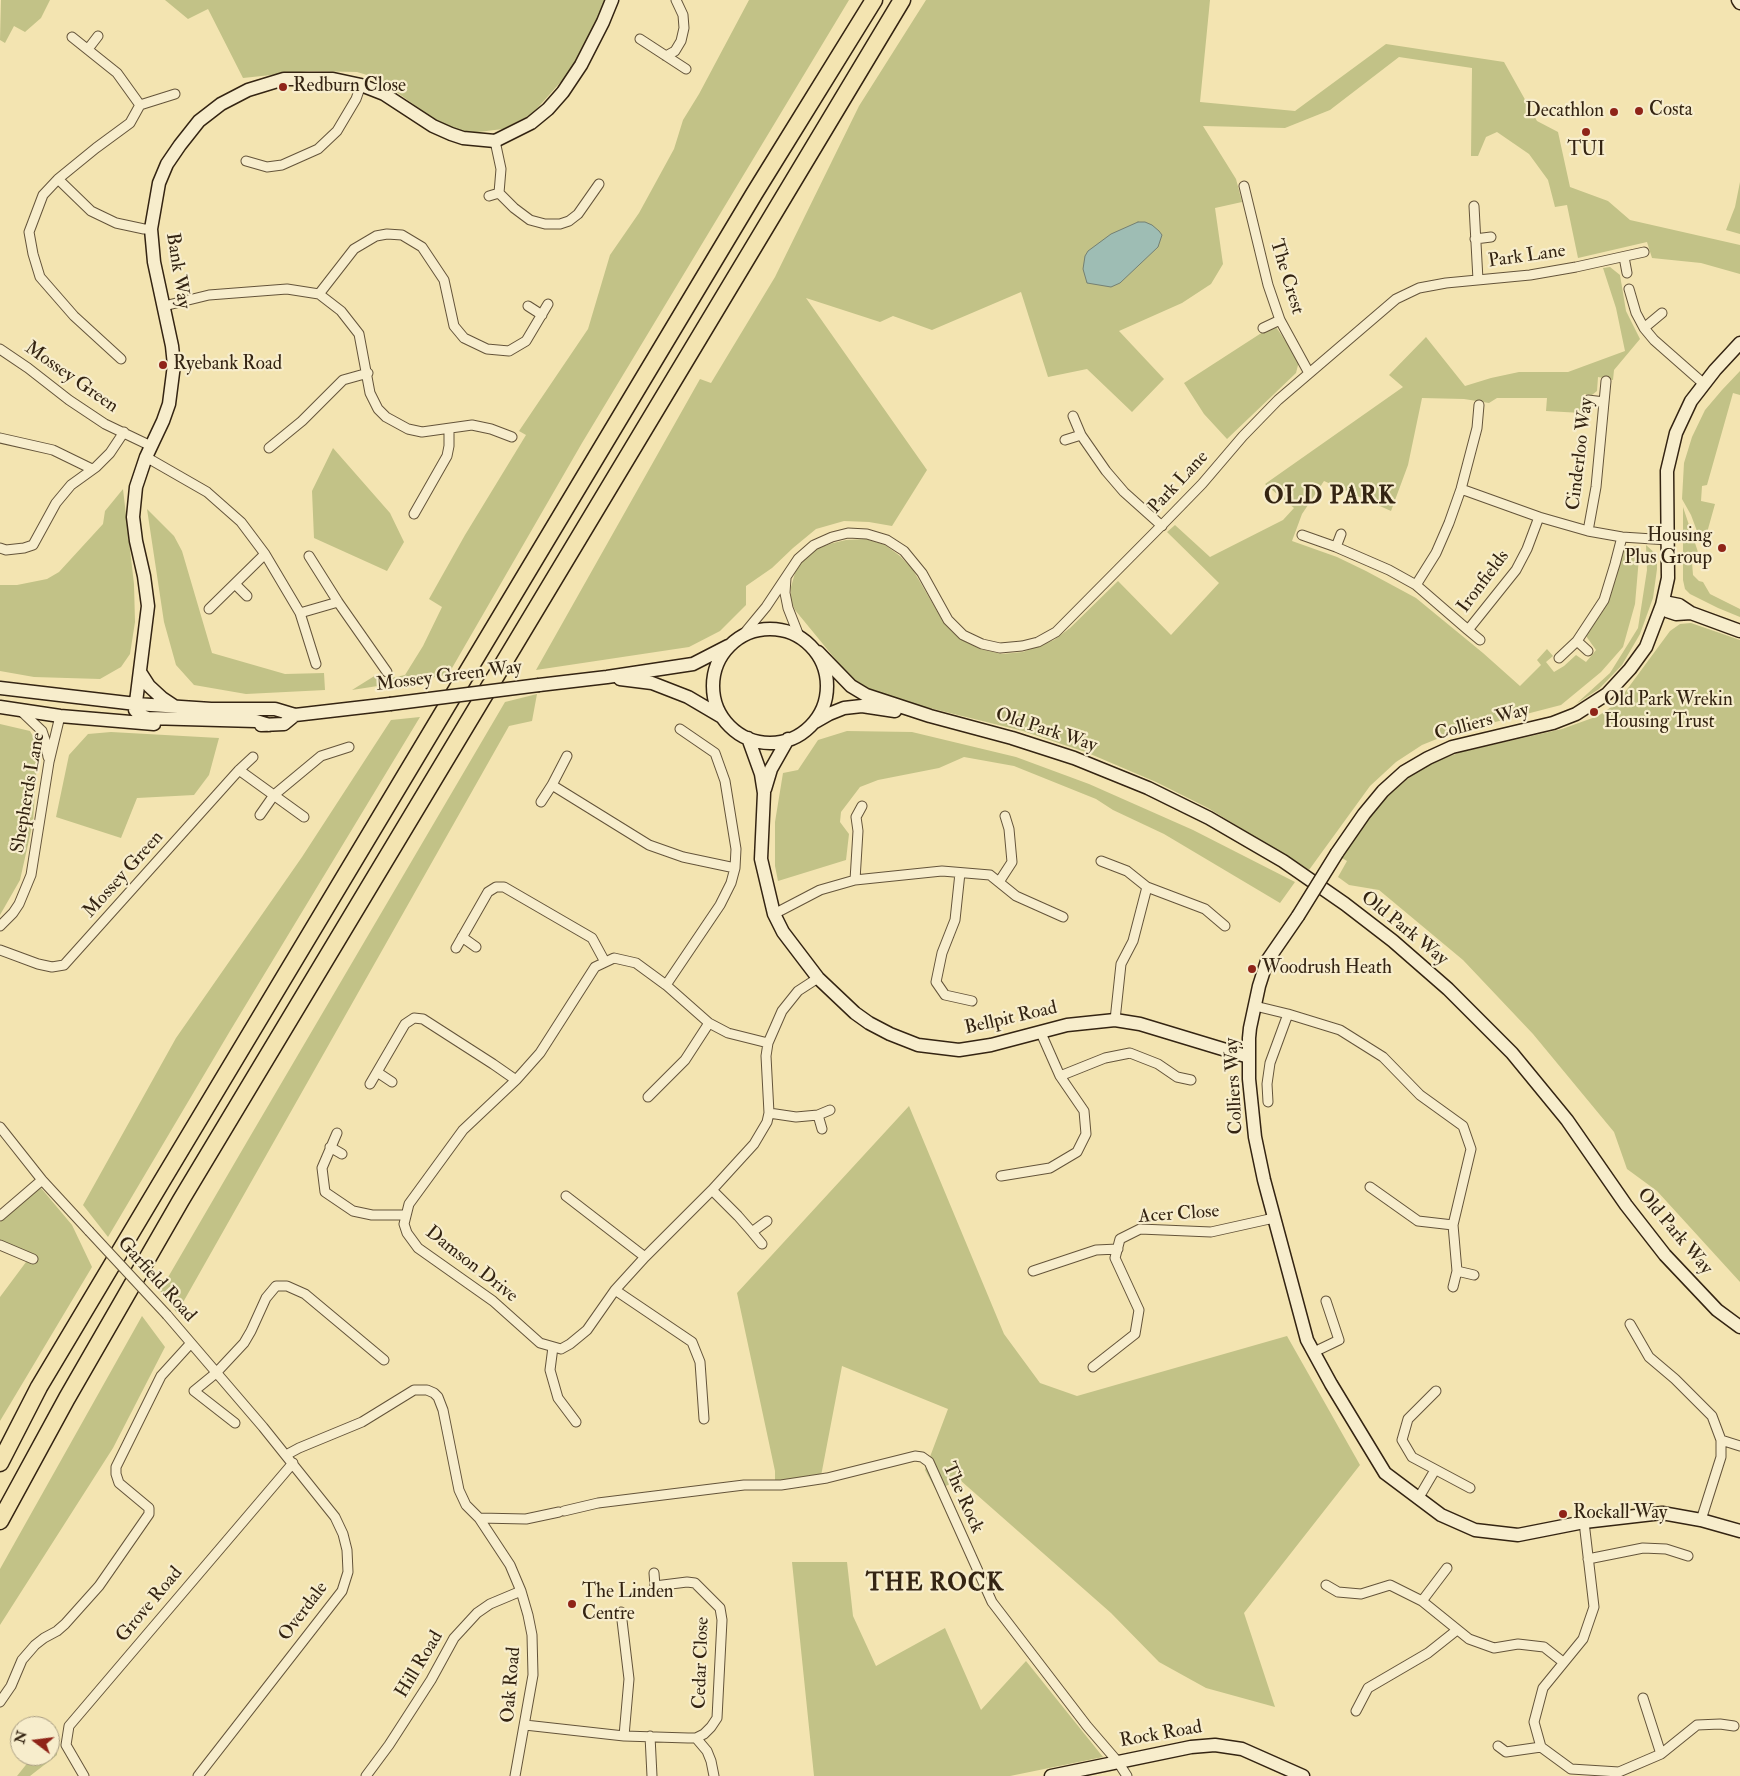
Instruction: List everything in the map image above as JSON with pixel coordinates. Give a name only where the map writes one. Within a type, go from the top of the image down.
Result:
[{"type":"highway","points":[[0,1463],[39,1387],[158,1186],[754,194],[874,0]]},
{"type":"highway","points":[[0,1521],[67,1398],[181,1200],[902,0]]},
{"type":"street","points":[[599,184],[578,214],[560,224],[545,224],[530,220],[499,193],[501,169],[495,141],[531,122],[548,109],[563,92],[582,65],[612,0]]},
{"type":"street","points":[[666,56],[675,51],[681,41],[684,28],[683,15],[676,0]]},
{"type":"street","points":[[88,49],[98,36]]},
{"type":"street","points":[[72,37],[117,73],[140,105]]},
{"type":"street","points":[[640,39],[686,69]]},
{"type":"street","name":"Bank Way","points":[[136,704],[148,606],[133,517],[136,487],[148,451],[169,404],[174,365],[154,262],[151,229],[159,183],[167,164],[199,120],[229,99],[248,90],[284,79],[333,79],[361,85],[384,94],[433,126],[451,134],[463,138],[495,141]]},
{"type":"street","points":[[246,161],[267,166],[282,164],[318,149],[337,131],[356,99],[361,85]]},
{"type":"street","points":[[121,359],[74,316],[40,277],[29,232],[43,195],[58,178],[130,124],[140,105],[175,94]]},
{"type":"street","points":[[58,178],[92,211],[116,223],[144,230],[151,229]]},
{"type":"street","name":"The Crest","points":[[1244,186],[1268,285],[1280,320],[1309,373]]},
{"type":"street","points":[[489,196],[499,193]]},
{"type":"street","points":[[1474,206],[1478,280]]},
{"type":"street","points":[[319,294],[354,249],[376,236],[387,234],[402,235],[422,247],[444,280],[454,326],[464,338],[487,349],[509,351],[526,340],[548,304]]},
{"type":"street","points":[[1475,239],[1491,237]]},
{"type":"street","name":"Park Lane","points":[[742,636],[766,607],[798,559],[814,545],[832,537],[848,534],[867,534],[887,540],[904,551],[918,567],[948,620],[963,634],[982,644],[1000,648],[1038,642],[1056,632],[1162,526],[1278,400],[1396,299],[1419,288],[1446,283],[1530,275],[1644,252]]},
{"type":"street","points":[[1624,257],[1627,273]]},
{"type":"street","points":[[164,306],[209,295],[287,289],[319,294],[341,311],[359,334],[368,373],[370,393],[378,409],[386,417],[408,429],[422,432],[472,426],[491,429],[512,437]]},
{"type":"street","points":[[1629,289],[1636,313],[1644,328],[1654,340],[1704,384]]},
{"type":"street","points":[[528,306],[542,315]]},
{"type":"street","points":[[1644,328],[1662,314]]},
{"type":"street","points":[[1263,328],[1280,320]]},
{"type":"street","name":"Colliers Way","points":[[1740,343],[1714,370],[1704,384],[1692,401],[1676,433],[1667,471],[1668,578],[1662,606],[1646,647],[1630,669],[1607,694],[1576,714],[1554,723],[1452,747],[1404,772],[1383,791],[1364,814],[1267,961],[1259,986],[1249,1038],[1255,1137],[1274,1218],[1307,1340],[1331,1384],[1385,1473],[1441,1515],[1475,1530],[1518,1535],[1584,1522],[1662,1513],[1701,1520],[1740,1531]]},
{"type":"street","name":"Mossey Green","points":[[0,348],[69,400],[105,424],[124,432],[207,492],[241,522],[265,554],[300,613],[316,664]]},
{"type":"street","points":[[269,448],[302,421],[342,380],[368,373]]},
{"type":"street","name":"Cinderloo Way","points":[[1588,531],[1596,487],[1606,381]]},
{"type":"street","points":[[1588,400],[1604,402]]},
{"type":"street","points":[[1302,535],[1390,570],[1416,586],[1443,538],[1461,489],[1476,428],[1479,406]]},
{"type":"street","points":[[1073,416],[1082,435],[1106,472],[1124,492],[1162,526]]},
{"type":"street","points":[[414,514],[447,456],[449,429]]},
{"type":"street","points":[[0,548],[24,548],[33,545],[56,504],[71,485],[110,453],[124,432]]},
{"type":"street","points":[[1065,440],[1082,435]]},
{"type":"street","points":[[0,438],[53,450],[92,469]]},
{"type":"street","name":"Cinderloo Way","points":[[1461,489],[1539,517],[1588,531],[1622,538],[1668,540]]},
{"type":"street","name":"Ironfields","points":[[1416,586],[1468,630],[1516,570],[1527,549],[1539,517]]},
{"type":"street","points":[[1336,547],[1342,534]]},
{"type":"street","points":[[1559,658],[1577,642],[1604,600],[1622,538]]},
{"type":"street","points":[[209,609],[265,554]]},
{"type":"street","points":[[309,556],[338,602],[388,672]]},
{"type":"street","points":[[786,578],[785,593],[788,608],[799,636]]},
{"type":"street","points":[[235,584],[247,596]]},
{"type":"street","points":[[300,613],[338,602]]},
{"type":"street","points":[[1662,606],[1667,611],[1676,614],[1691,613],[1740,631]]},
{"type":"street","points":[[776,628],[799,636],[818,652],[827,675],[826,700],[815,722],[796,737],[772,743],[753,741],[735,732],[722,717],[714,698],[713,679],[718,661],[728,646],[742,636],[759,630],[776,628]]},
{"type":"street","points":[[1468,630],[1480,640]]},
{"type":"street","points":[[1577,642],[1588,652]]},
{"type":"street","name":"Mossey Green Way","points":[[0,688],[175,707],[274,709],[296,715],[607,677],[693,664],[728,646]]},
{"type":"street","name":"Old Park Way","points":[[818,652],[850,686],[866,695],[930,716],[1047,749],[1148,788],[1209,818],[1282,861],[1346,904],[1393,941],[1448,989],[1512,1053],[1566,1120],[1626,1205],[1665,1255],[1718,1310],[1740,1327]]},
{"type":"street","points":[[140,672],[149,686],[175,707]]},
{"type":"street","name":"Mossey Green Way","points":[[607,677],[652,683],[688,697],[722,717]]},
{"type":"street","points":[[0,694],[53,703],[60,708],[60,716]]},
{"type":"street","points":[[136,704],[137,712],[148,718],[256,721],[269,725]]},
{"type":"street","name":"Old Park Way","points":[[815,722],[844,708],[862,706],[930,716]]},
{"type":"street","name":"Mossey Green Way","points":[[0,707],[60,716],[168,726],[284,724],[296,715]]},
{"type":"street","points":[[20,710],[42,731],[49,762]]},
{"type":"street","name":"Shepherds Lane","points":[[0,926],[19,904],[31,875],[49,762],[60,716]]},
{"type":"street","points":[[666,984],[720,905],[735,868],[736,849],[726,781],[715,753],[680,729]]},
{"type":"street","name":"Bellpit Road","points":[[748,738],[761,774],[764,793],[761,859],[774,914],[783,932],[818,978],[855,1013],[869,1023],[890,1034],[918,1044],[959,1050],[991,1045],[1067,1025],[1115,1020],[1140,1024],[1249,1057]]},
{"type":"street","name":"Bellpit Road","points":[[764,793],[772,769],[788,739]]},
{"type":"street","points":[[260,815],[274,795],[321,756],[349,746]]},
{"type":"street","points":[[541,802],[567,756]]},
{"type":"street","name":"Mossey Green","points":[[0,950],[38,964],[52,967],[64,965],[239,770],[253,757]]},
{"type":"street","points":[[239,770],[304,817]]},
{"type":"street","points":[[552,785],[650,845],[683,857],[735,868]]},
{"type":"street","points":[[856,880],[858,831],[856,817],[862,806]]},
{"type":"street","points":[[999,882],[1012,862],[1009,830],[1005,816]]},
{"type":"street","points":[[1100,860],[1127,871],[1147,887],[1205,909],[1225,926]]},
{"type":"street","points":[[774,914],[820,890],[856,880],[942,871],[990,875],[1016,896],[1063,917]]},
{"type":"street","points":[[960,873],[955,920],[942,954],[936,982],[945,995],[972,1002]]},
{"type":"street","points":[[456,948],[488,892],[496,887],[504,887],[592,938],[605,962],[614,958],[636,963],[666,984],[709,1023],[728,1033],[768,1042]]},
{"type":"street","points":[[1115,1020],[1121,964],[1133,941],[1147,887]]},
{"type":"street","points":[[462,937],[476,947]]},
{"type":"street","name":"Damson Drive","points":[[553,1347],[540,1343],[493,1301],[418,1248],[407,1234],[404,1224],[405,1216],[409,1204],[463,1130],[516,1080],[540,1053],[595,967],[605,962]]},
{"type":"street","points":[[576,1422],[558,1398],[550,1370],[553,1347],[561,1350],[587,1330],[615,1290],[754,1144],[767,1122],[769,1113],[766,1056],[768,1042],[782,1011],[798,991],[818,978]]},
{"type":"street","points":[[1255,1006],[1340,1030],[1384,1057],[1420,1095],[1464,1126],[1470,1149],[1453,1225],[1457,1271],[1453,1287]]},
{"type":"street","points":[[1268,1102],[1270,1063],[1288,1014]]},
{"type":"street","points":[[370,1084],[405,1024],[414,1018],[423,1018],[516,1080]]},
{"type":"street","points":[[648,1097],[685,1060],[709,1023]]},
{"type":"street","points":[[1001,1176],[1050,1168],[1077,1152],[1086,1134],[1084,1112],[1060,1076],[1041,1032]]},
{"type":"street","points":[[1060,1076],[1106,1058],[1130,1053],[1158,1064],[1177,1077],[1191,1080]]},
{"type":"street","points":[[377,1072],[392,1082]]},
{"type":"street","points":[[769,1113],[796,1117],[818,1115],[830,1110]]},
{"type":"street","points":[[818,1115],[822,1129]]},
{"type":"street","name":"Garfield Road","points":[[0,1127],[42,1180],[191,1342],[286,1455]]},
{"type":"street","points":[[336,1134],[322,1168],[326,1192],[352,1212],[405,1216]]},
{"type":"street","points":[[330,1147],[342,1154]]},
{"type":"street","points":[[0,1216],[42,1180]]},
{"type":"street","points":[[1370,1186],[1418,1221],[1453,1225]]},
{"type":"street","points":[[712,1190],[762,1244]]},
{"type":"street","points":[[566,1196],[645,1257]]},
{"type":"street","name":"Acer Close","points":[[1118,1249],[1120,1240],[1140,1230],[1211,1232],[1274,1218]]},
{"type":"street","points":[[752,1232],[767,1222]]},
{"type":"street","points":[[0,1245],[33,1259]]},
{"type":"street","points":[[1033,1271],[1096,1250],[1118,1249],[1115,1258],[1139,1310],[1135,1334],[1093,1367]]},
{"type":"street","points":[[1457,1271],[1474,1275]]},
{"type":"street","points":[[234,1423],[194,1391],[216,1373],[244,1343],[266,1298],[273,1289],[280,1285],[305,1294],[384,1360]]},
{"type":"street","points":[[615,1290],[692,1342],[700,1362],[704,1419]]},
{"type":"street","points":[[1314,1352],[1340,1340],[1326,1301]]},
{"type":"street","points":[[1630,1324],[1649,1357],[1675,1379],[1712,1416],[1721,1440],[1721,1457],[1701,1520]]},
{"type":"street","points":[[0,1702],[11,1686],[22,1660],[35,1645],[66,1624],[99,1586],[149,1514],[149,1508],[119,1483],[116,1467],[160,1376],[191,1342]]},
{"type":"street","name":"Oak Road","points":[[286,1455],[362,1422],[414,1390],[427,1390],[436,1395],[443,1410],[459,1490],[466,1505],[479,1518],[504,1555],[521,1590],[530,1626],[533,1675],[515,1776]]},
{"type":"street","points":[[1436,1391],[1408,1419],[1402,1440],[1412,1457],[1470,1488]]},
{"type":"street","points":[[1721,1440],[1740,1446]]},
{"type":"street","name":"Overdale","points":[[198,1776],[342,1591],[348,1572],[347,1550],[343,1534],[335,1517],[286,1455]]},
{"type":"street","name":"The Rock","points":[[479,1518],[526,1519],[608,1502],[744,1486],[780,1485],[827,1478],[915,1456],[922,1458],[929,1462],[992,1602],[1127,1776]]},
{"type":"street","name":"Grove Road","points":[[84,1776],[66,1745],[69,1726],[293,1463]]},
{"type":"street","points":[[1418,1499],[1435,1470]]},
{"type":"street","points":[[1584,1522],[1594,1607],[1583,1639],[1543,1688],[1534,1722],[1541,1747],[1571,1769],[1619,1772],[1661,1754],[1697,1725],[1720,1724],[1734,1726]]},
{"type":"street","points":[[1588,1559],[1643,1548],[1666,1549],[1688,1556]]},
{"type":"street","points":[[1422,1601],[1447,1568]]},
{"type":"street","name":"Cedar Close","points":[[654,1573],[655,1586],[687,1582],[695,1584],[720,1608],[722,1620],[717,1718],[704,1734],[696,1738]]},
{"type":"street","points":[[1326,1585],[1338,1592],[1361,1594],[1390,1585],[1422,1601],[1469,1639],[1494,1648],[1518,1644],[1544,1647],[1563,1662]]},
{"type":"street","name":"Hill Road","points":[[366,1776],[389,1745],[431,1680],[454,1638],[477,1613],[490,1604],[521,1590]]},
{"type":"street","points":[[621,1612],[629,1679],[624,1736]]},
{"type":"street","points":[[1356,1711],[1368,1688],[1428,1653],[1457,1630]]},
{"type":"street","points":[[1642,1698],[1661,1754]]},
{"type":"street","points":[[525,1725],[624,1736],[696,1738],[707,1751],[714,1776]]},
{"type":"street","points":[[650,1736],[652,1776]]},
{"type":"street","name":"Rock Road","points":[[1051,1776],[1191,1747],[1221,1745],[1242,1749],[1303,1776]]},
{"type":"street","points":[[1498,1746],[1506,1752],[1541,1747]]},
{"type":"green space","points":[[1,0],[50,0],[41,18],[25,32],[14,26],[5,43],[0,40]]},
{"type":"green space","points":[[165,0],[605,0],[592,36],[575,66],[532,114],[503,129],[470,133],[445,127],[377,78],[357,72],[309,71],[243,78],[208,9],[188,19]]},
{"type":"green space","points":[[749,0],[849,0],[582,443],[448,675],[352,690],[376,675],[387,679],[405,675],[423,646],[442,607],[429,599],[465,535],[526,435],[519,431],[588,329],[610,255],[639,213],[674,149],[683,120]]},
{"type":"green space","points":[[926,0],[1210,0],[1200,102],[1295,111],[1386,44],[1504,62],[1537,121],[1558,132],[1570,187],[1608,201],[1630,220],[1740,245],[1740,274],[1701,263],[1652,258],[1647,242],[1578,258],[1567,205],[1555,207],[1548,180],[1529,154],[1497,132],[1486,137],[1478,156],[1471,156],[1472,68],[1399,57],[1330,110],[1285,128],[1203,126],[1236,179],[1242,202],[1215,208],[1223,264],[1211,284],[1182,303],[1119,331],[1164,379],[1132,412],[1087,369],[1048,377],[1021,292],[932,330],[893,316],[880,322],[806,298],[927,470],[892,526],[869,522],[844,521],[816,529],[772,568],[746,586],[746,605],[720,631],[689,647],[536,670],[700,379],[711,383],[775,277],[859,106]]},
{"type":"green space","points":[[1740,182],[1740,234],[1726,230],[1735,207]]},
{"type":"green space","points":[[1610,267],[1620,275],[1626,311],[1640,339],[1614,370],[1613,380],[1598,377],[1597,391],[1592,395],[1584,394],[1582,413],[1546,411],[1547,398],[1497,398],[1489,403],[1464,399],[1422,398],[1408,465],[1391,511],[1324,481],[1302,514],[1292,541],[1337,557],[1416,598],[1520,686],[1541,665],[1537,660],[1547,649],[1553,656],[1546,662],[1554,672],[1576,655],[1586,662],[1596,650],[1586,636],[1603,611],[1616,579],[1622,549],[1627,546],[1640,546],[1635,604],[1623,647],[1601,672],[1561,705],[1449,734],[1422,745],[1396,762],[1370,786],[1309,870],[1208,808],[1156,782],[1088,753],[1023,731],[893,699],[865,688],[850,677],[795,610],[791,601],[791,587],[795,573],[801,563],[816,549],[846,540],[866,539],[885,545],[900,556],[913,570],[944,623],[959,638],[980,649],[1002,654],[1023,652],[1054,640],[1070,628],[1118,581],[1171,635],[1219,583],[1167,532],[1175,525],[1210,557],[1283,520],[1294,508],[1265,484],[1403,387],[1389,375],[1426,337],[1465,386],[1519,372],[1568,372],[1625,351],[1616,308],[1603,268]]},
{"type":"green space","points":[[1276,327],[1299,361],[1296,373],[1227,439],[1204,414],[1184,383],[1266,330]]},
{"type":"green space","points":[[1740,371],[1740,395],[1733,393],[1707,485],[1702,486],[1701,501],[1715,504],[1703,547],[1691,515],[1682,499],[1684,463],[1692,437],[1705,410]]},
{"type":"green space","points":[[333,448],[390,513],[404,542],[387,571],[314,538],[312,491]]},
{"type":"green space","points":[[123,489],[134,584],[135,622],[130,654],[121,667],[100,679],[34,677],[0,671],[0,585],[17,585],[47,579],[59,572],[103,524],[105,511]]},
{"type":"green space","points":[[1683,507],[1698,552],[1692,562],[1693,575],[1703,582],[1710,594],[1740,609],[1740,617],[1690,594],[1685,589],[1683,580]]},
{"type":"green space","points":[[147,509],[174,536],[182,551],[212,653],[285,674],[324,673],[325,690],[246,694],[194,685],[176,665],[164,622]]},
{"type":"green space","points":[[1646,545],[1657,555],[1657,569],[1653,598],[1640,634],[1622,665],[1599,689],[1576,704],[1610,673],[1638,628],[1647,570]]},
{"type":"green space","points":[[1691,623],[1740,640],[1740,1282],[1657,1191],[1627,1169],[1614,1132],[1533,1034],[1463,960],[1379,890],[1349,885],[1338,877],[1347,861],[1342,858],[1370,817],[1390,794],[1411,776],[1434,762],[1461,752],[1562,729],[1598,716],[1617,703],[1670,631],[1680,624]]},
{"type":"green space","points":[[537,694],[532,721],[509,726],[177,1313],[160,1291],[505,702]]},
{"type":"green space","points":[[420,717],[108,1237],[83,1205],[176,1038],[302,857],[391,720]]},
{"type":"green space","points":[[0,724],[30,731],[38,745],[33,822],[20,880],[0,915]]},
{"type":"green space","points":[[847,731],[912,732],[1016,757],[1089,784],[1193,830],[1295,882],[1280,903],[1164,834],[1113,810],[1096,799],[1014,766],[964,757],[939,768],[878,780],[860,787],[841,812],[840,822],[849,834],[846,860],[778,881],[775,866],[775,822],[783,773],[798,770],[818,740]]},
{"type":"green space","points":[[111,732],[219,738],[209,775],[194,795],[137,798],[121,838],[56,817],[69,755],[88,734]]},
{"type":"green space","points":[[909,1106],[1004,1334],[1040,1383],[1077,1396],[1287,1336],[1360,1465],[1244,1613],[1275,1707],[1206,1688],[1159,1662],[1111,1613],[960,1480],[936,1490],[925,1470],[948,1409],[842,1366],[821,1476],[775,1483],[775,1471],[737,1293]]},
{"type":"green space","points":[[41,1188],[72,1225],[92,1267],[0,1421],[0,1297],[32,1254],[0,1241],[0,1222],[10,1211]]},
{"type":"green space","points":[[142,1316],[165,1347],[113,1448],[0,1625],[0,1569]]},
{"type":"green space","points":[[792,1562],[847,1562],[853,1616],[876,1666],[945,1628],[981,1710],[1026,1661],[1103,1757],[1010,1776],[814,1776]]},
{"type":"green space","points":[[25,1766],[43,1766],[30,1776],[17,1776]]},
{"type":"water","points":[[1138,222],[1152,225],[1159,231],[1162,235],[1158,247],[1120,283],[1111,287],[1087,283],[1083,269],[1085,256],[1088,251],[1111,234]]},
{"type":"place","name":"Redburn Close","points":[[283,87]]},
{"type":"place","name":"Costa","points":[[1639,111]]},
{"type":"place","name":"Decathlon","points":[[1614,112]]},
{"type":"place","name":"TUI","points":[[1586,132]]},
{"type":"place","name":"Ryebank Road","points":[[163,365]]},
{"type":"place","name":"Housing Plus Group","points":[[1722,548]]},
{"type":"place","name":"Old Park Wrekin Housing Trust","points":[[1594,712]]},
{"type":"place","name":"Woodrush Heath","points":[[1252,969]]},
{"type":"place","name":"Rockall Way","points":[[1563,1514]]},
{"type":"place","name":"The Linden Centre","points":[[572,1604]]},
{"type":"district","name":"OLD PARK","points":[[1330,498]]},
{"type":"district","name":"THE ROCK","points":[[935,1585]]}]
